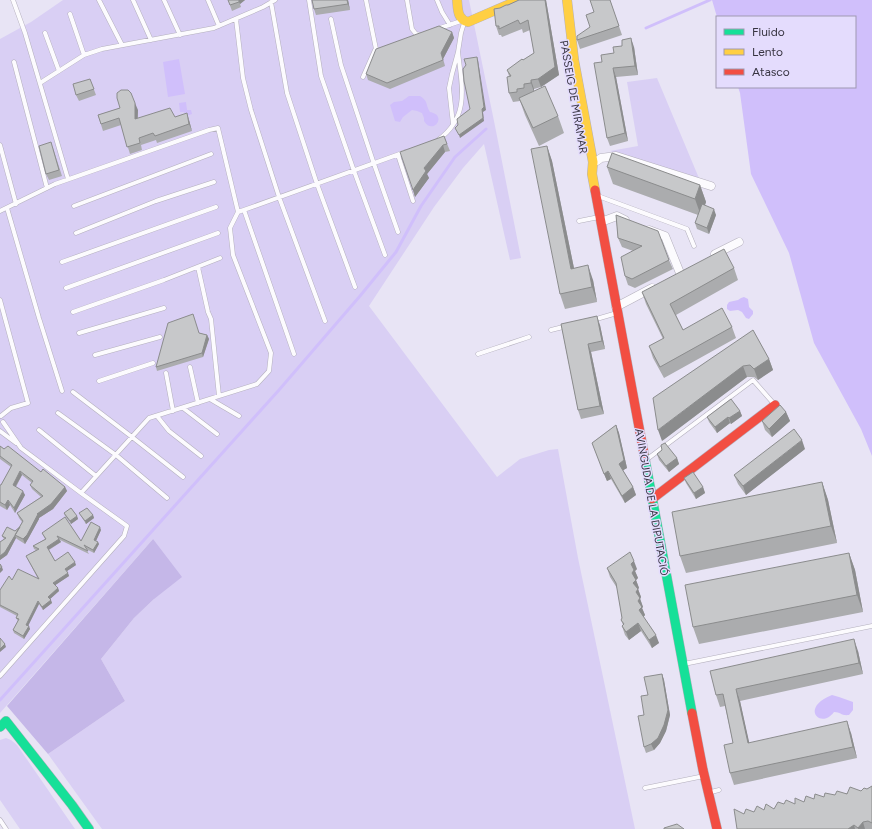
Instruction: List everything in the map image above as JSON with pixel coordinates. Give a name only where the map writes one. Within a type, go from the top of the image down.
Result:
[{"type":"street","points":[[457,0],[459,17],[468,22],[519,0]]},
{"type":"street","name":"PASSEIG DE MIRAMAR","points":[[559,0],[565,46],[584,155],[586,163],[592,174]]},
{"type":"street","name":"PASSEIG DE MIRAMAR","points":[[563,0],[593,162],[592,174]]},
{"type":"street","name":"PASSEIG DE MIRAMAR","points":[[567,0],[574,60]]},
{"type":"street","points":[[597,161],[601,158],[616,156],[711,186]]},
{"type":"street","name":"AVINGUDA DE LA DIPUTACIÓ","points":[[592,174],[682,664],[704,776],[717,829]]},
{"type":"street","points":[[600,219],[617,216],[665,236],[680,273]]},
{"type":"street","points":[[711,257],[739,242]]},
{"type":"street","points":[[617,310],[657,285]]},
{"type":"street","points":[[652,499],[775,405]]},
{"type":"street","points":[[0,727],[6,721],[89,829]]},
{"type":"lane","points":[[13,0],[25,33],[68,180]]},
{"type":"lane","points":[[99,0],[122,46]]},
{"type":"lane","points":[[133,0],[152,40]]},
{"type":"lane","points":[[164,0],[180,35]]},
{"type":"lane","points":[[208,0],[219,26]]},
{"type":"lane","points":[[308,0],[321,76],[385,255]]},
{"type":"lane","points":[[363,76],[375,50],[366,0]]},
{"type":"lane","points":[[407,0],[412,29],[416,34],[421,36],[427,33]]},
{"type":"lane","points":[[437,0],[450,25]]},
{"type":"lane","points":[[40,83],[84,55],[102,49],[214,28],[273,1],[287,93],[317,184],[355,287]]},
{"type":"lane","points":[[70,14],[84,55]]},
{"type":"lane","points":[[236,19],[243,78],[251,110],[279,197],[325,322]]},
{"type":"lane","points":[[331,19],[341,65],[398,232]]},
{"type":"lane","points":[[433,31],[464,21],[449,88],[453,125]]},
{"type":"lane","points":[[45,33],[59,71]]},
{"type":"lane","points":[[432,142],[439,140],[450,130],[460,111],[463,95],[458,52]]},
{"type":"lane","points":[[14,62],[47,188]]},
{"type":"lane","points":[[0,211],[47,188],[68,180],[218,128],[238,212],[230,228],[233,255],[271,353],[269,371],[257,384],[149,418],[81,493]]},
{"type":"lane","points":[[0,145],[16,204]]},
{"type":"lane","points":[[238,212],[412,150]]},
{"type":"lane","points":[[74,206],[211,154]]},
{"type":"lane","points":[[398,155],[413,201]]},
{"type":"lane","points":[[76,233],[156,201],[214,182]]},
{"type":"lane","points":[[596,195],[687,229],[694,246]]},
{"type":"lane","points":[[62,262],[216,207]]},
{"type":"lane","points":[[6,208],[62,391]]},
{"type":"lane","points":[[244,210],[294,354]]},
{"type":"lane","points":[[579,221],[600,219]]},
{"type":"lane","points":[[66,288],[218,233]]},
{"type":"lane","points":[[73,312],[220,258]]},
{"type":"lane","points":[[198,267],[208,312],[211,319],[219,396]]},
{"type":"lane","points":[[0,300],[28,403],[11,408],[0,416],[20,447]]},
{"type":"lane","points":[[79,333],[164,308]]},
{"type":"lane","points":[[591,320],[617,310]]},
{"type":"lane","points":[[551,330],[571,325]]},
{"type":"lane","points":[[95,355],[160,337]]},
{"type":"lane","points":[[478,354],[529,337]]},
{"type":"lane","points":[[99,381],[153,363]]},
{"type":"lane","points":[[190,367],[198,403]]},
{"type":"lane","points":[[166,373],[173,411]]},
{"type":"lane","points":[[644,461],[752,380],[775,405]]},
{"type":"lane","points":[[73,392],[132,436],[183,477]]},
{"type":"lane","points":[[210,399],[239,416]]},
{"type":"lane","points":[[183,408],[218,434]]},
{"type":"lane","points":[[58,412],[116,455],[167,498]]},
{"type":"lane","points":[[157,416],[170,430],[201,456]]},
{"type":"lane","points":[[0,426],[3,422]]},
{"type":"lane","points":[[39,430],[96,476]]},
{"type":"lane","points":[[0,432],[127,526],[124,536],[0,676]]},
{"type":"lane","points":[[682,664],[872,626]]},
{"type":"lane","points":[[645,788],[704,776]]},
{"type":"lane","points":[[708,792],[719,790]]},
{"type":"lane","points":[[0,820],[6,829]]},
{"type":"shaded area","points":[[63,0],[469,0],[521,258],[510,260],[484,144],[463,168],[434,207],[369,306],[497,477],[520,459],[549,450],[558,449],[578,558],[635,829],[102,829],[48,754],[125,701],[101,659],[134,618],[154,599],[153,539],[0,713],[0,39],[31,22]]},
{"type":"shaded area","points":[[712,0],[872,0],[872,456],[861,429],[814,343],[789,253],[751,174],[738,88],[856,88],[856,16],[717,16]]},
{"type":"shaded area","points":[[179,59],[185,94],[168,97],[163,62]]},
{"type":"shaded area","points":[[657,78],[701,183],[610,151],[638,146],[627,82]]},
{"type":"shaded area","points":[[409,96],[420,96],[423,98],[430,112],[438,117],[435,126],[428,125],[424,121],[422,113],[412,110],[403,117],[400,122],[395,121],[390,105],[394,102],[402,101]]},
{"type":"shaded area","points":[[186,102],[187,110],[191,110],[192,114],[186,116],[184,112],[180,112],[179,103]]},
{"type":"shaded area","points":[[744,297],[748,299],[749,307],[753,311],[753,314],[749,319],[738,310],[730,311],[727,309],[729,302]]},
{"type":"shaded area","points":[[153,539],[182,577],[154,599],[134,618],[101,659],[125,701],[48,754],[7,706]]},
{"type":"shaded area","points":[[832,695],[853,702],[853,710],[849,715],[834,712],[829,717],[824,719],[819,718],[815,711],[817,706],[822,700]]},
{"type":"shaded area","points":[[6,738],[17,745],[75,829],[20,829],[0,800],[0,740]]},
{"type":"building","points":[[228,0],[239,0],[239,2],[230,5]]},
{"type":"building","points":[[312,0],[347,0],[348,4],[314,9]]},
{"type":"building","points":[[519,0],[545,0],[555,67],[538,79],[531,80],[531,83],[524,84],[524,88],[517,89],[517,92],[509,93],[507,77],[511,76],[507,70],[522,59],[523,60],[534,53],[528,20],[520,24],[518,20],[499,29],[499,26],[496,26],[494,9]]},
{"type":"building","points":[[590,0],[610,0],[619,26],[577,40],[577,36],[590,27],[586,15],[594,12]]},
{"type":"building","points":[[439,26],[452,32],[441,53],[443,60],[387,83],[366,74],[376,49]]},
{"type":"building","points":[[631,38],[635,66],[613,68],[625,133],[607,138],[594,63],[602,62],[601,55],[614,53],[613,47],[622,46],[622,40]]},
{"type":"building","points":[[477,57],[484,107],[482,109],[483,118],[459,135],[455,128],[458,125],[457,119],[470,109],[464,81],[463,69],[466,65],[464,59]]},
{"type":"building","points":[[90,79],[94,89],[76,95],[73,84]]},
{"type":"building","points":[[545,86],[558,116],[533,128],[519,98]]},
{"type":"building","points":[[121,90],[128,90],[131,93],[135,103],[135,119],[170,108],[175,117],[187,113],[189,124],[155,136],[153,133],[139,138],[140,143],[127,147],[119,118],[101,124],[98,115],[120,108],[117,93]]},
{"type":"building","points":[[444,136],[447,144],[443,145],[424,168],[426,171],[413,190],[400,152]]},
{"type":"building","points":[[51,142],[59,170],[46,174],[39,146]]},
{"type":"building","points":[[547,146],[571,269],[588,265],[592,287],[560,294],[531,149]]},
{"type":"building","points":[[612,153],[700,185],[695,199],[607,167]]},
{"type":"building","points":[[702,204],[714,209],[707,228],[695,223]]},
{"type":"building","points":[[616,215],[658,231],[669,260],[632,279],[625,276],[621,257],[642,246],[618,238]]},
{"type":"building","points":[[724,249],[734,268],[670,304],[683,330],[722,308],[732,327],[660,367],[649,346],[664,338],[642,292]]},
{"type":"building","points":[[193,314],[199,333],[207,335],[202,353],[156,367],[168,323]]},
{"type":"building","points":[[597,316],[602,341],[588,344],[600,406],[578,410],[561,324]]},
{"type":"building","points":[[753,330],[769,359],[754,369],[750,365],[743,366],[658,430],[653,398]]},
{"type":"building","points":[[731,399],[740,411],[729,418],[728,417],[715,427],[707,417]]},
{"type":"building","points":[[780,405],[786,412],[769,429],[762,421]]},
{"type":"building","points":[[616,425],[624,460],[619,464],[633,487],[622,496],[608,471],[604,474],[592,443]]},
{"type":"building","points":[[794,429],[802,440],[743,486],[734,475]]},
{"type":"building","points":[[665,443],[677,458],[666,466],[657,454],[662,450],[661,445]]},
{"type":"building","points":[[0,446],[4,449],[8,446],[41,472],[43,469],[65,487],[51,504],[37,514],[27,535],[23,539],[15,535],[23,521],[17,513],[43,496],[30,485],[33,481],[20,471],[13,485],[23,491],[14,508],[8,500],[5,505],[0,502],[0,485],[12,465],[0,456]]},
{"type":"building","points":[[693,472],[703,487],[694,493],[684,478]]},
{"type":"building","points":[[822,482],[831,526],[680,556],[672,512]]},
{"type":"building","points":[[71,508],[77,516],[70,521],[64,513]]},
{"type":"building","points":[[87,508],[93,515],[85,521],[79,513]]},
{"type":"building","points":[[65,517],[81,541],[91,522],[100,527],[94,540],[98,542],[93,550],[84,545],[88,551],[57,536],[59,539],[47,547],[55,561],[68,552],[75,562],[65,569],[68,573],[53,583],[58,588],[48,597],[51,600],[42,607],[38,601],[26,625],[29,626],[23,636],[13,630],[19,619],[16,618],[18,614],[0,605],[0,590],[9,576],[12,580],[18,569],[39,579],[26,556],[39,549],[33,546],[46,539],[42,533]]},
{"type":"building","points":[[7,527],[15,531],[20,527],[5,552],[0,556],[0,542],[6,538],[2,536]]},
{"type":"building","points":[[630,552],[634,561],[631,564],[634,570],[632,573],[636,580],[633,583],[638,589],[636,592],[640,598],[638,601],[642,607],[639,610],[656,635],[649,640],[638,623],[626,632],[622,626],[624,624],[621,620],[622,618],[616,583],[607,568]]},
{"type":"building","points":[[849,553],[857,595],[693,627],[685,585]]},
{"type":"building","points":[[0,638],[5,644],[0,649]]},
{"type":"building","points":[[854,639],[859,663],[736,689],[748,743],[847,721],[853,747],[730,773],[724,745],[733,743],[723,694],[716,695],[710,671]]},
{"type":"building","points":[[662,674],[668,710],[664,725],[658,738],[651,744],[644,747],[638,716],[644,715],[641,696],[648,695],[644,677]]},
{"type":"building","points":[[872,786],[872,823],[868,821],[863,822],[858,828],[854,825],[848,829],[737,829],[734,809],[744,814],[746,809],[754,812],[757,806],[764,810],[766,804],[774,809],[778,802],[784,804],[786,800],[795,804],[795,798],[804,802],[806,796],[814,799],[815,794],[824,797],[825,793],[835,795],[837,791],[847,794],[850,787],[861,791],[864,788],[867,789]]},
{"type":"building","points":[[677,824],[684,829],[664,829],[664,828]]},
{"type":"waterway","points":[[646,28],[710,0]]},
{"type":"waterway","points":[[0,700],[279,390],[360,296],[396,252],[421,206],[455,157],[486,129]]},
{"type":"traffic: fast","points":[[644,454],[692,713]]},
{"type":"traffic: fast","points":[[0,727],[6,721],[89,829]]},
{"type":"traffic: slow","points":[[457,0],[460,16],[464,21],[468,22],[519,0]]},
{"type":"traffic: slow","points":[[567,0],[574,60],[593,162],[592,174],[595,190]]},
{"type":"traffic: jam","points":[[595,190],[644,454]]},
{"type":"traffic: jam","points":[[652,499],[775,405]]},
{"type":"traffic: jam","points":[[692,713],[703,770],[717,829]]}]
